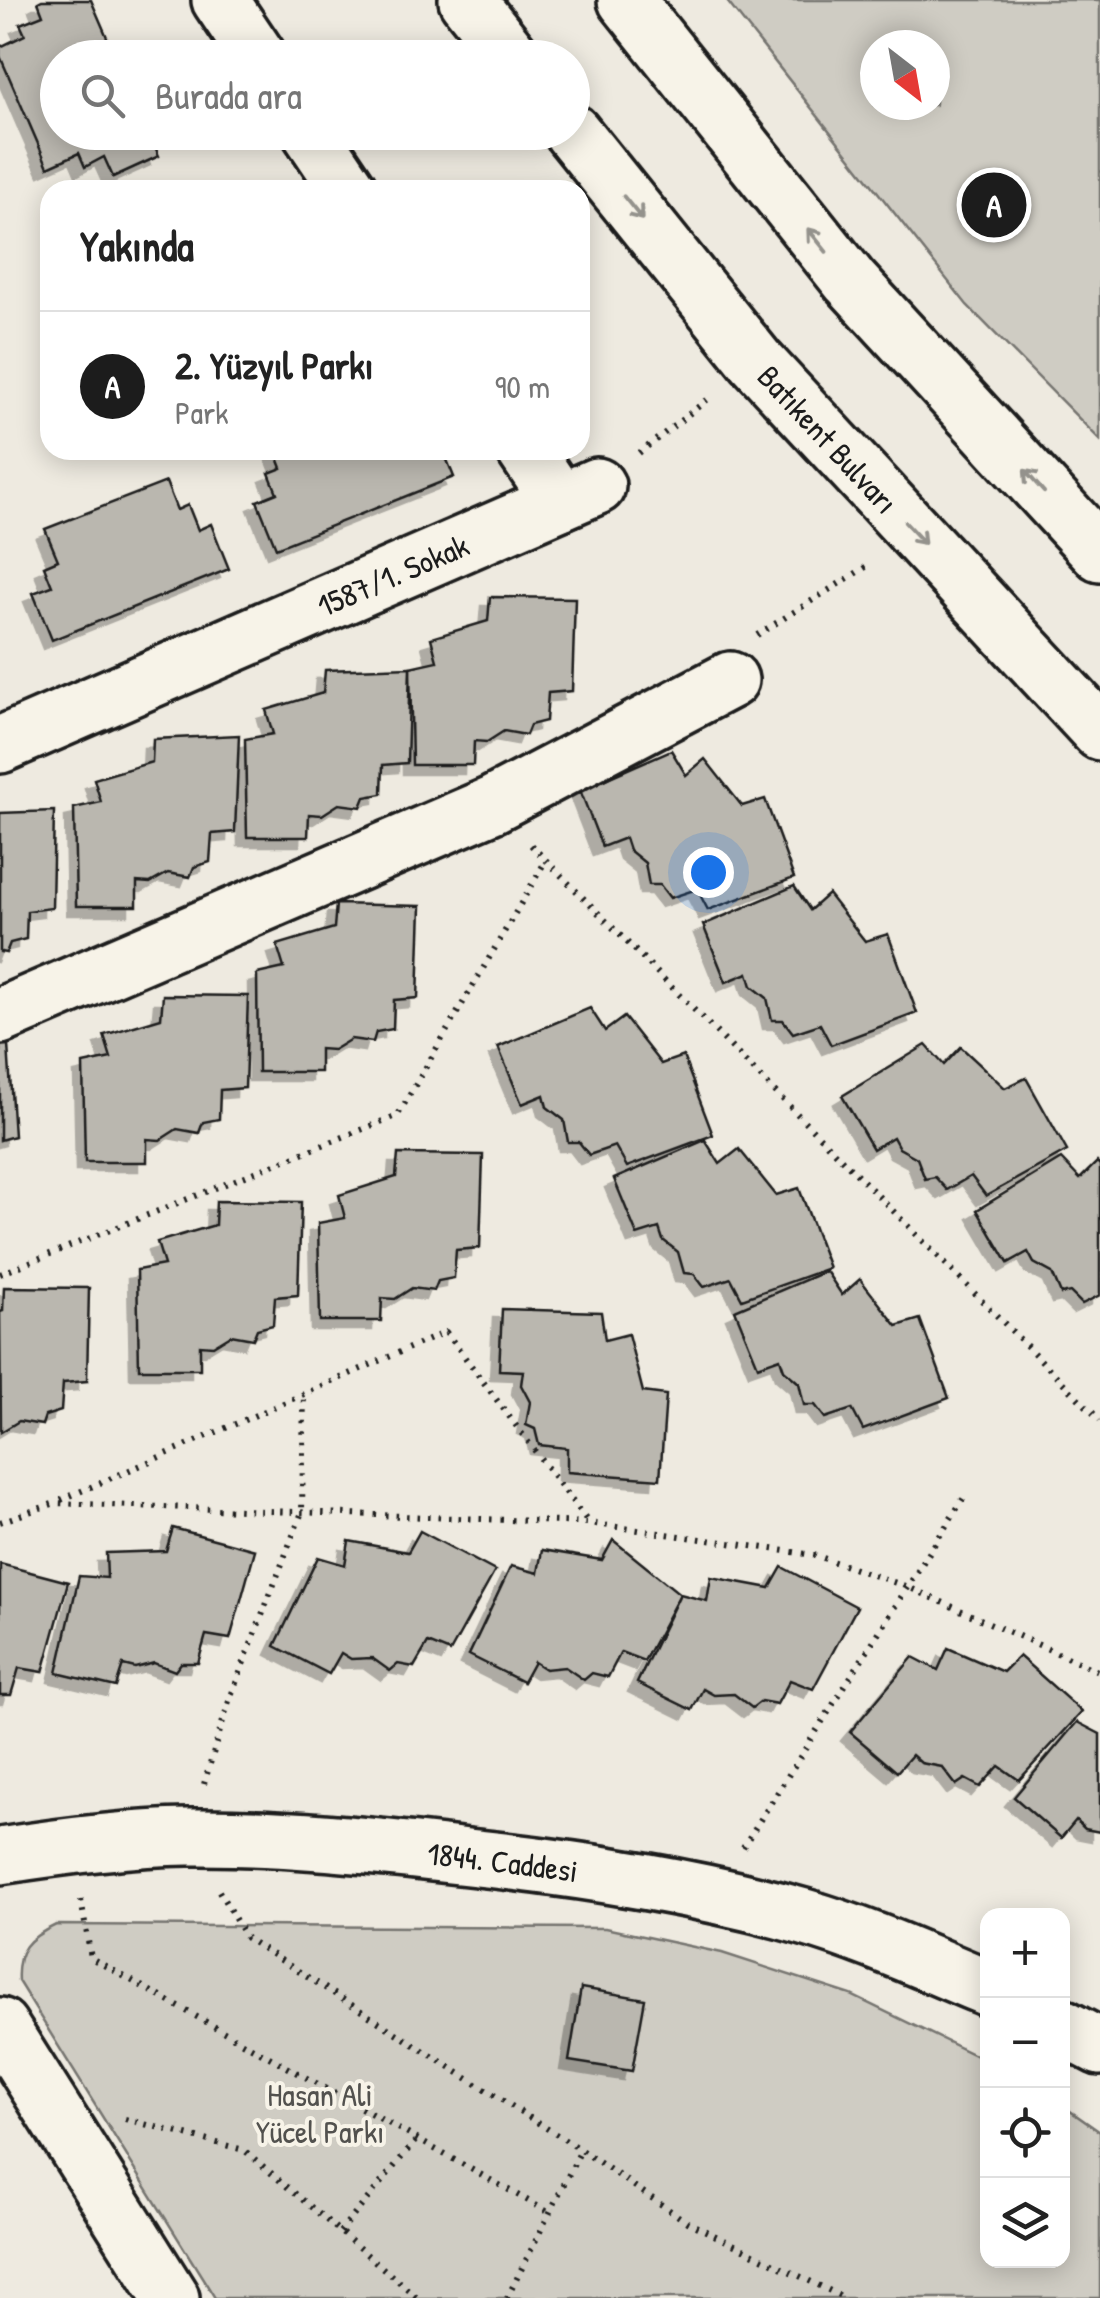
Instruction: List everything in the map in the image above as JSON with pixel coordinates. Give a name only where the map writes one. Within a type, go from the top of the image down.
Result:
[{"type":"street","points":[[220,0],[247,40]]},
{"type":"street","points":[[466,0],[498,40]]},
{"type":"street","points":[[626,0],[850,281],[1100,553]]},
{"type":"street","points":[[322,150],[342,180]]},
{"type":"street","name":"Batıkent Bulvarı","points":[[586,150],[756,361],[1100,732]]},
{"type":"street","points":[[537,460],[579,494]]},
{"type":"street","name":"1587/1. Sokak","points":[[0,744],[579,494]]},
{"type":"street","points":[[0,1016],[492,804],[739,661]]},
{"type":"street","name":"1844. Caddesi","points":[[0,1856],[72,1844],[188,1837],[256,1838],[403,1849],[591,1871],[712,1894],[807,1918],[980,1985]]},
{"type":"street","points":[[0,2026],[171,2298]]},
{"type":"street","points":[[1070,2030],[1100,2047]]},
{"type":"path","points":[[579,494],[756,361]]},
{"type":"path","points":[[739,661],[916,535]]},
{"type":"path","points":[[492,804],[1100,1420]]},
{"type":"path","points":[[0,1274],[398,1114],[546,860]]},
{"type":"path","points":[[0,1522],[56,1502],[446,1332],[589,1523]]},
{"type":"path","points":[[304,1393],[302,1512],[229,1702],[188,1837],[246,1938],[581,2150],[687,2222],[845,2298]]},
{"type":"path","points":[[712,1894],[965,1496]]},
{"type":"path","points":[[56,1502],[589,1523],[814,1554],[908,1587],[1100,1672]]},
{"type":"path","points":[[72,1844],[91,1958],[550,2213]]},
{"type":"path","points":[[46,2100],[244,2150],[418,2298]]},
{"type":"path","points":[[340,2232],[417,2139]]},
{"type":"path","points":[[507,2298],[581,2150]]},
{"type":"green space","points":[[726,0],[1100,0],[1100,440],[967,305]]},
{"type":"green space","name":"Hasan Ali Yücel Parkı","points":[[56,1925],[605,1928],[722,1953],[851,1995],[980,2058],[980,2268],[1070,2268],[1070,2111],[1100,2132],[1100,2298],[215,2298],[18,1981],[22,1953],[38,1935]]},
{"type":"building","points":[[91,0],[108,40],[40,40],[40,148],[0,56],[0,47],[25,35],[20,24],[43,15],[38,2]]},
{"type":"building","points":[[41,150],[156,150],[159,156],[113,177],[104,157],[85,167],[79,153],[48,167]]},
{"type":"building","points":[[279,460],[447,460],[454,477],[276,548],[257,501],[277,493],[269,473],[282,468]]},
{"type":"building","points":[[166,482],[177,510],[188,505],[198,530],[211,524],[229,569],[52,640],[33,593],[52,586],[44,566],[58,560],[45,529]]},
{"type":"building","points":[[490,597],[575,598],[572,691],[548,693],[546,721],[530,725],[526,735],[504,731],[487,742],[474,741],[473,765],[412,765],[410,667],[437,661],[431,638],[488,621]]},
{"type":"building","points":[[410,667],[407,763],[383,765],[382,794],[365,797],[361,807],[339,804],[322,815],[309,814],[308,837],[247,837],[245,739],[273,734],[266,710],[323,693],[325,670]]},
{"type":"building","points":[[239,735],[235,832],[212,834],[210,862],[194,867],[190,877],[168,873],[150,883],[137,882],[137,906],[76,906],[74,808],[101,802],[94,779],[152,762],[153,739]]},
{"type":"building","points":[[671,750],[686,775],[705,759],[742,806],[765,799],[794,878],[708,910],[697,889],[670,898],[660,885],[649,885],[645,863],[629,850],[625,838],[602,847],[580,790]]},
{"type":"building","points":[[54,811],[52,908],[27,911],[26,939],[10,943],[6,953],[0,952],[0,813]]},
{"type":"building","points":[[794,886],[810,910],[828,894],[865,941],[888,934],[917,1013],[831,1045],[820,1024],[793,1033],[783,1020],[772,1020],[767,998],[752,986],[748,973],[726,982],[703,925]]},
{"type":"building","points":[[336,904],[421,906],[418,998],[394,1000],[393,1029],[376,1032],[373,1042],[351,1039],[333,1050],[320,1049],[320,1072],[258,1072],[257,974],[284,968],[277,945],[334,928]]},
{"type":"building","points":[[163,995],[248,996],[245,1088],[220,1090],[219,1119],[203,1122],[199,1133],[177,1129],[160,1140],[147,1139],[147,1162],[85,1162],[83,1064],[111,1058],[104,1035],[161,1018]]},
{"type":"building","points":[[590,1008],[605,1031],[624,1017],[661,1064],[683,1056],[713,1135],[627,1167],[615,1146],[589,1155],[579,1142],[568,1142],[564,1120],[547,1107],[544,1095],[522,1104],[498,1047]]},
{"type":"building","points":[[0,1045],[8,1045],[14,1136],[0,1140]]},
{"type":"building","points":[[926,1045],[944,1065],[961,1047],[1005,1088],[1026,1078],[1067,1151],[986,1196],[971,1176],[947,1190],[935,1177],[925,1179],[917,1158],[899,1148],[893,1137],[873,1149],[842,1096]]},
{"type":"building","points":[[705,1140],[720,1164],[739,1149],[776,1195],[799,1188],[829,1268],[742,1299],[731,1278],[704,1287],[694,1274],[684,1273],[678,1252],[663,1240],[659,1228],[637,1235],[614,1179]]},
{"type":"building","points":[[398,1154],[483,1155],[480,1248],[456,1250],[454,1278],[438,1281],[434,1291],[412,1288],[395,1299],[382,1298],[381,1321],[320,1321],[318,1223],[345,1218],[339,1195],[396,1177]]},
{"type":"building","points":[[1061,1159],[1080,1179],[1097,1162],[1100,1165],[1100,1295],[1082,1304],[1070,1292],[1061,1294],[1052,1273],[1034,1263],[1028,1252],[1008,1263],[977,1210]]},
{"type":"building","points":[[216,1201],[301,1202],[298,1295],[275,1297],[273,1325],[257,1329],[253,1339],[231,1335],[213,1346],[200,1345],[200,1369],[139,1369],[137,1270],[164,1265],[157,1242],[215,1225]]},
{"type":"building","points":[[826,1271],[842,1295],[860,1279],[897,1326],[920,1319],[949,1398],[863,1430],[852,1409],[825,1418],[815,1405],[804,1405],[799,1383],[784,1370],[780,1358],[758,1366],[735,1310]]},
{"type":"building","points":[[4,1287],[89,1288],[87,1381],[63,1383],[61,1411],[45,1416],[42,1425],[19,1421],[1,1432],[0,1312]]},
{"type":"building","points":[[502,1309],[601,1312],[605,1340],[628,1334],[643,1392],[666,1395],[660,1479],[567,1472],[567,1448],[539,1445],[535,1429],[526,1425],[530,1402],[521,1385],[523,1371],[499,1370]]},
{"type":"building","points":[[173,1528],[255,1550],[230,1639],[206,1635],[198,1663],[181,1663],[175,1671],[154,1663],[135,1668],[123,1665],[116,1687],[57,1673],[79,1576],[107,1578],[106,1553],[166,1551]]},
{"type":"building","points":[[420,1531],[495,1571],[450,1652],[428,1643],[414,1667],[398,1664],[390,1671],[372,1658],[351,1659],[341,1653],[329,1674],[275,1646],[318,1557],[345,1565],[349,1541],[408,1552]]},
{"type":"building","points":[[613,1540],[680,1594],[644,1661],[621,1652],[608,1677],[592,1673],[584,1680],[565,1667],[545,1669],[534,1662],[523,1682],[469,1655],[511,1566],[538,1573],[542,1550],[602,1560]]},
{"type":"building","points":[[0,1564],[68,1582],[43,1672],[19,1668],[11,1695],[0,1695]]},
{"type":"building","points":[[782,1567],[857,1607],[813,1689],[790,1680],[777,1704],[761,1701],[752,1708],[734,1694],[714,1695],[703,1689],[692,1710],[637,1683],[680,1594],[707,1601],[711,1577],[770,1588]]},
{"type":"building","points":[[948,1648],[1003,1672],[1019,1656],[1082,1712],[1019,1780],[999,1766],[980,1787],[965,1779],[956,1785],[942,1767],[921,1763],[912,1755],[897,1772],[850,1732],[913,1657],[938,1670]]},
{"type":"building","points":[[1077,1722],[1100,1734],[1100,1832],[1085,1829],[1076,1820],[1061,1838],[1014,1797]]},
{"type":"building","points":[[581,1988],[645,1999],[632,2071],[569,2061]]},
{"type":"place","name":"2. Yüzyıl Parkı","points":[[994,205]]}]
